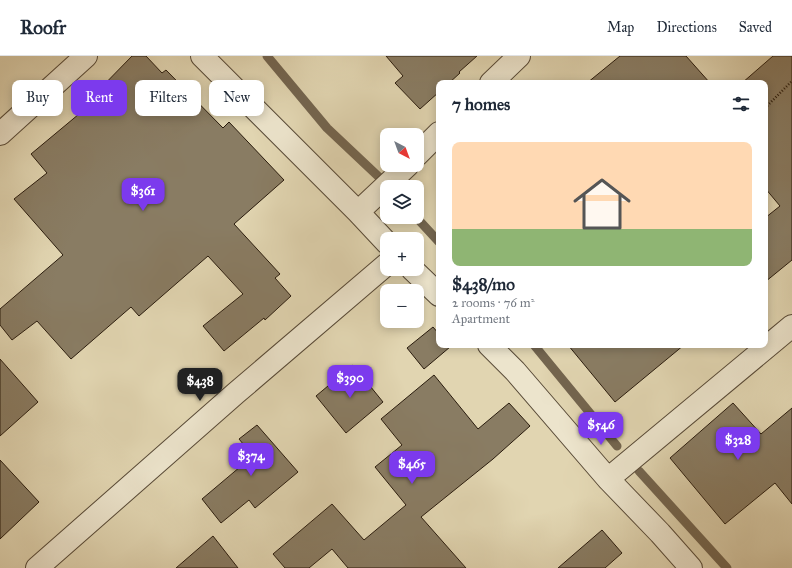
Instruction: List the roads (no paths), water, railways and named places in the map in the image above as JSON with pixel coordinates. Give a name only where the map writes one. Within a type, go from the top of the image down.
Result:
[{"type":"street","points":[[0,134],[86,56]]},
{"type":"street","points":[[202,56],[380,236]]},
{"type":"street","points":[[494,80],[519,56]]},
{"type":"street","points":[[424,148],[436,136]]},
{"type":"street","points":[[358,212],[401,172]]},
{"type":"street","points":[[37,568],[236,393],[380,270]]},
{"type":"street","points":[[419,276],[436,293]]},
{"type":"street","points":[[768,346],[792,326]]},
{"type":"street","points":[[492,348],[515,371],[608,479],[660,532],[690,568]]},
{"type":"street","points":[[608,479],[766,348]]},
{"type":"waterway","points":[[267,56],[327,128],[380,178]]},
{"type":"waterway","points":[[422,224],[436,239]]},
{"type":"waterway","points":[[536,348],[617,446]]},
{"type":"waterway","points":[[639,471],[727,568]]}]
